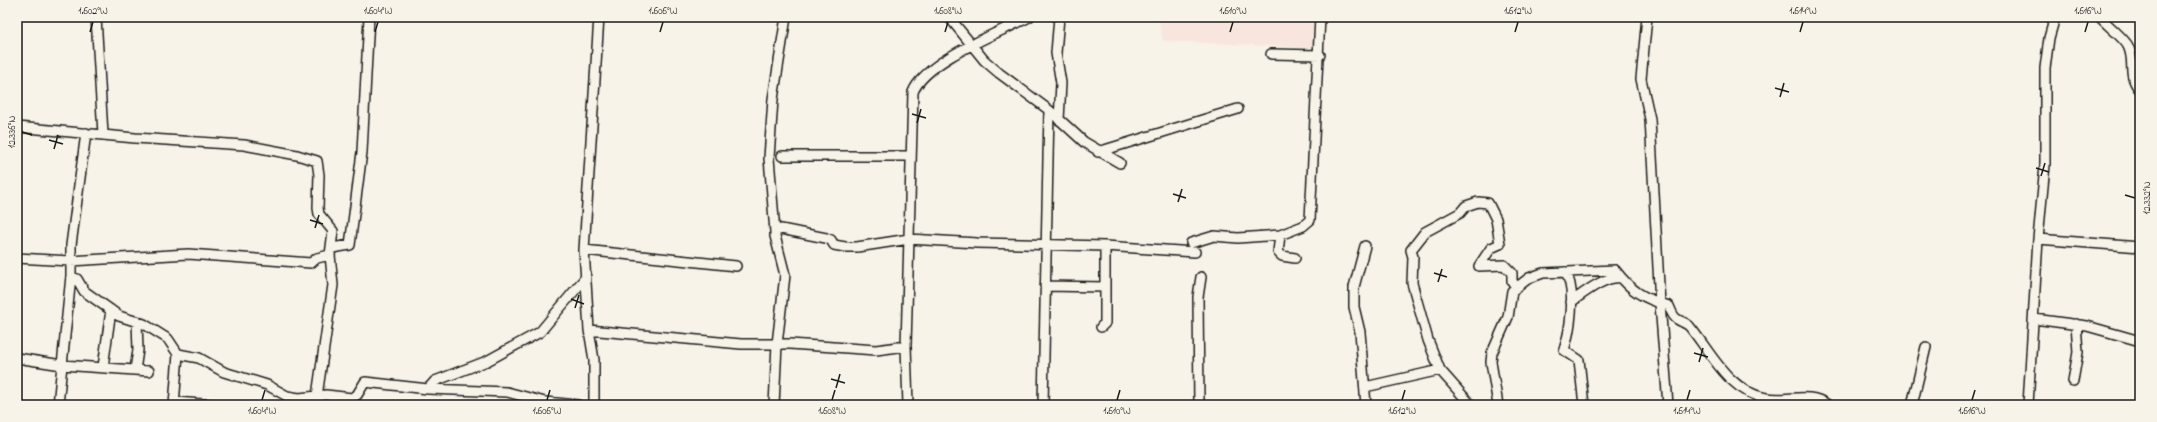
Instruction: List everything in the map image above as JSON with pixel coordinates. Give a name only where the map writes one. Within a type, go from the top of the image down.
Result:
[{"type":"street","points":[[96,17],[103,134]]},
{"type":"street","points":[[17,258],[70,261],[188,254],[286,260],[303,264],[311,263],[317,258],[331,251],[350,244],[362,152],[369,17]]},
{"type":"street","points":[[594,405],[594,360],[589,330],[584,250],[599,17]]},
{"type":"street","points":[[774,405],[777,344],[786,275],[775,232],[769,158],[773,99],[786,17]]},
{"type":"street","points":[[948,17],[971,45],[999,73],[1049,110],[1084,142],[1098,152],[1120,163]]},
{"type":"street","points":[[908,405],[906,346],[912,105],[917,84],[925,75],[971,45],[1029,17]]},
{"type":"street","points":[[1059,17],[1056,54],[1061,83],[1059,120]]},
{"type":"street","points":[[775,232],[781,230],[826,238],[831,240],[834,245],[845,247],[909,239],[1046,245],[1193,248],[1214,236],[1238,238],[1280,234],[1303,226],[1310,220],[1320,55],[1320,17]]},
{"type":"street","points":[[1647,17],[1641,79],[1650,119],[1660,304],[1668,405]]},
{"type":"street","points":[[2028,405],[2038,239],[2045,165],[2045,68],[2049,38],[2055,17]]},
{"type":"street","points":[[2100,17],[2128,45],[2132,57],[2131,74],[2140,90]]},
{"type":"street","points":[[1271,54],[1320,55]]},
{"type":"street","points":[[1098,152],[1238,108]]},
{"type":"street","points":[[1043,405],[1049,110]]},
{"type":"street","points":[[17,127],[135,138],[261,147],[316,161],[319,175],[319,214],[333,231],[331,251],[333,285],[319,401]]},
{"type":"street","points":[[58,405],[71,276],[70,261],[86,133]]},
{"type":"street","points":[[782,156],[911,156]]},
{"type":"street","points":[[1471,405],[1440,370],[1428,340],[1412,283],[1413,257],[1411,250],[1425,232],[1460,213],[1466,206],[1478,202],[1488,203],[1496,219],[1500,244],[1491,248],[1479,266],[1504,265],[1512,273],[1512,281],[1516,287]]},
{"type":"street","points":[[1280,234],[1278,252],[1282,256],[1295,258]]},
{"type":"street","points":[[2038,239],[2140,247]]},
{"type":"street","points":[[1101,327],[1105,323],[1105,246]]},
{"type":"street","points":[[1365,246],[1354,287],[1354,307],[1360,332],[1366,405]]},
{"type":"street","points":[[584,250],[736,266]]},
{"type":"street","points":[[1498,405],[1491,362],[1492,353],[1508,317],[1512,291],[1529,278],[1543,272],[1615,270],[1634,292],[1645,299],[1669,306],[1676,318],[1688,325],[1726,374],[1748,392],[1765,398],[1820,398],[1828,405]]},
{"type":"street","points":[[1565,272],[1569,277],[1571,318],[1564,350],[1579,360],[1584,405]]},
{"type":"street","points":[[71,276],[77,279],[84,291],[123,318],[137,321],[168,339],[178,354],[174,403],[217,405]]},
{"type":"street","points":[[428,389],[435,381],[487,361],[540,332],[586,277]]},
{"type":"street","points":[[1199,405],[1198,297],[1201,277]]},
{"type":"street","points":[[1571,302],[1597,285],[1616,277],[1621,278]]},
{"type":"street","points":[[1045,286],[1105,287]]},
{"type":"street","points":[[103,367],[111,310]]},
{"type":"street","points":[[2034,319],[2093,327],[2140,340]]},
{"type":"street","points":[[135,370],[138,350],[137,321]]},
{"type":"street","points":[[2073,381],[2078,352],[2076,324]]},
{"type":"street","points":[[589,330],[723,343],[777,344],[876,350],[906,346]]},
{"type":"street","points":[[1912,405],[1926,347]]},
{"type":"street","points":[[178,354],[198,358],[224,372],[267,385],[287,396],[319,401],[352,398],[358,395],[365,382],[428,389],[507,392],[545,402],[578,405]]},
{"type":"street","points":[[17,358],[62,366],[103,367],[149,371]]},
{"type":"street","points":[[1365,388],[1440,370]]},
{"type":"shaded area","points":[[1158,17],[1315,17],[1315,48],[1163,41]]}]
